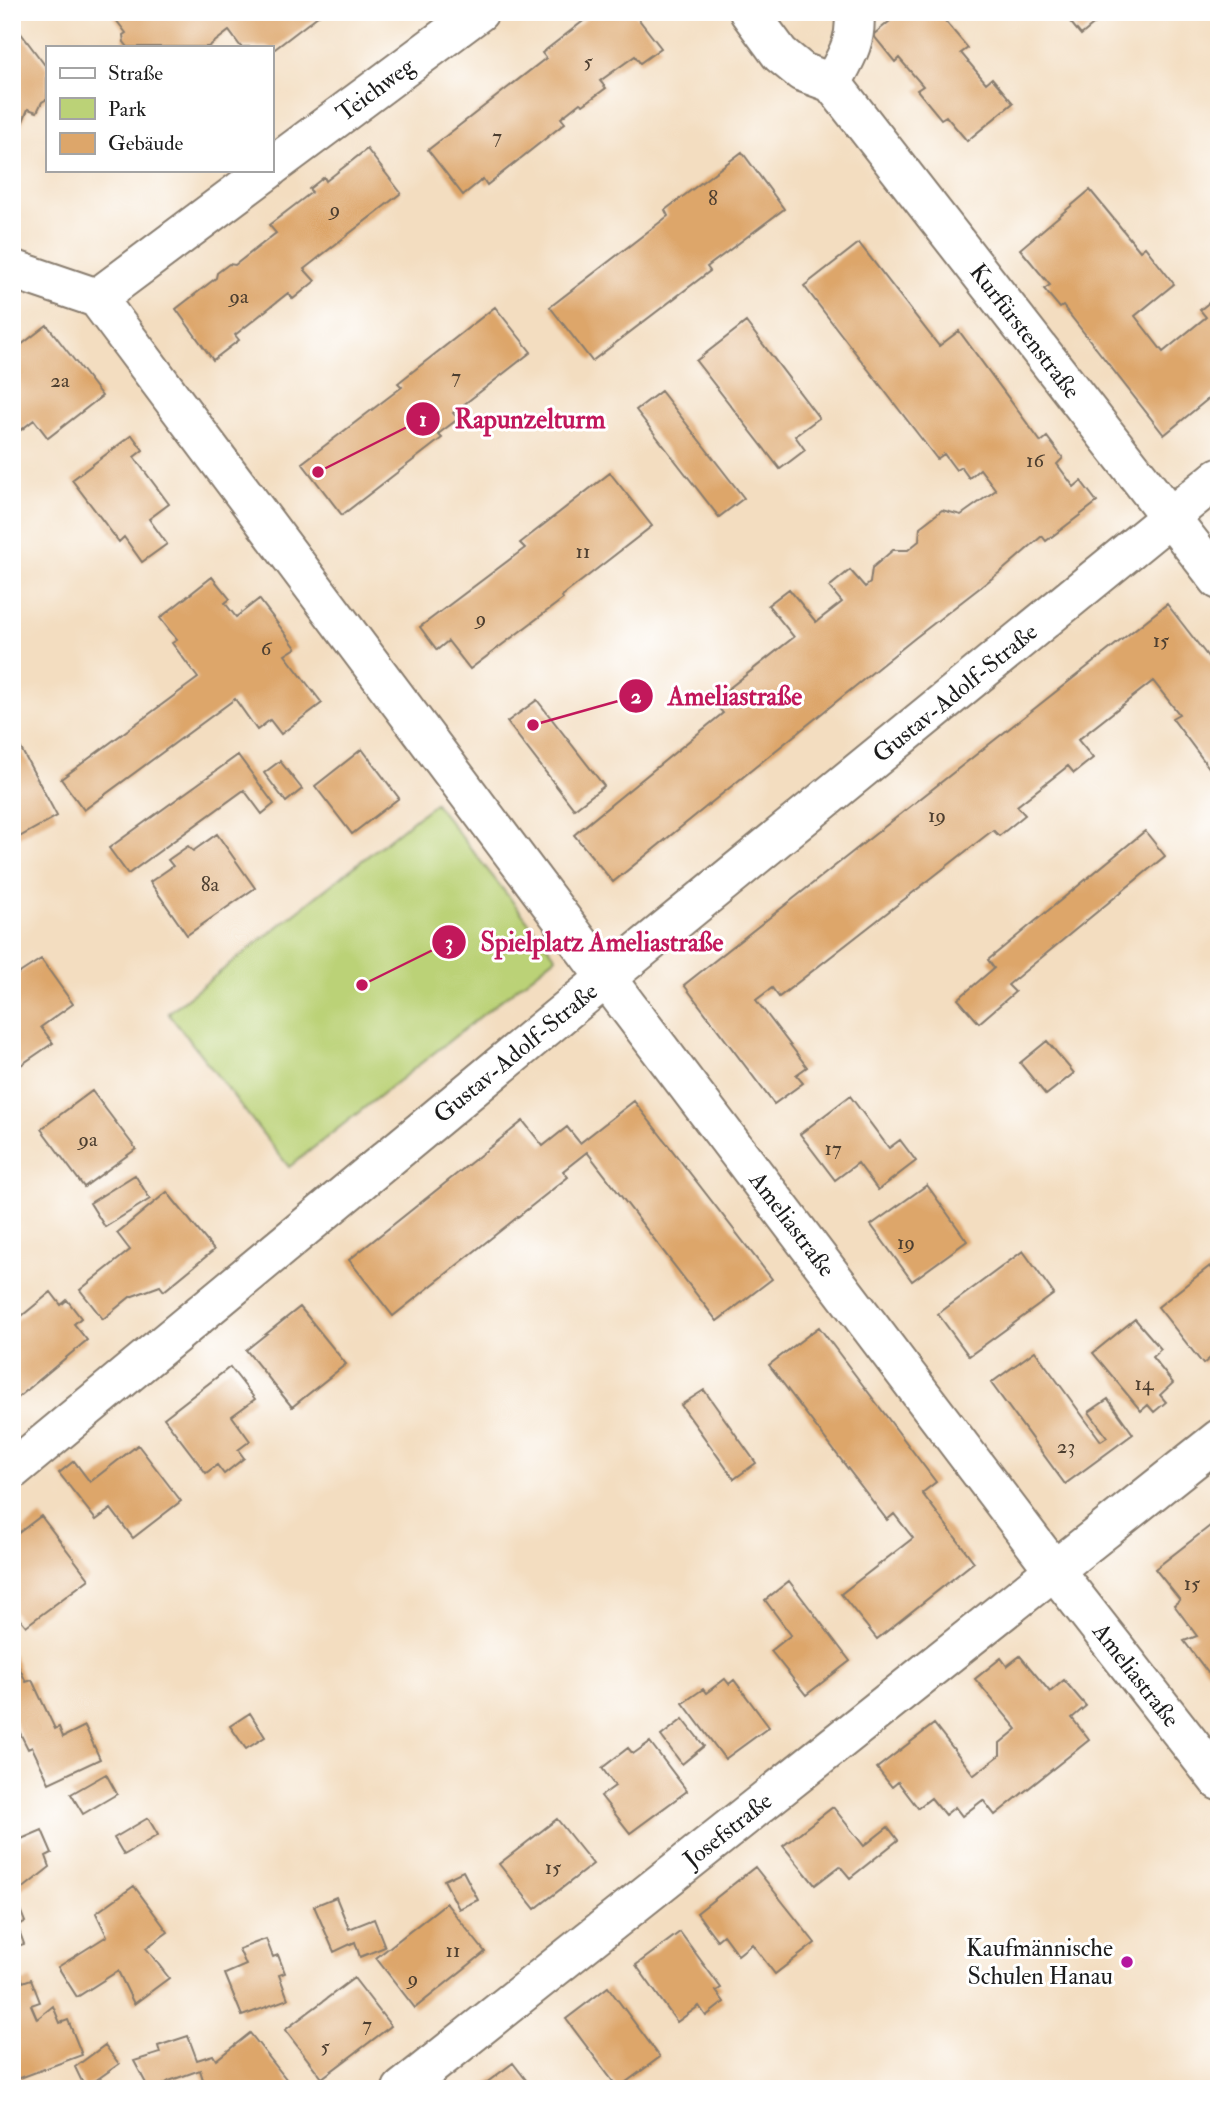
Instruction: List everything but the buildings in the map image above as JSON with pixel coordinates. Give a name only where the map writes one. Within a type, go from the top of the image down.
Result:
[{"type":"street","name":"Teichweg","points":[[273,166],[479,12]]},
{"type":"street","points":[[749,12],[780,54],[802,72],[832,83],[850,49],[856,27],[854,12]]},
{"type":"street","name":"Kurfürstenstraße","points":[[832,83],[1219,580]]},
{"type":"street","name":"Teichweg","points":[[97,298],[265,172]]},
{"type":"street","points":[[12,269],[97,298]]},
{"type":"street","name":"Ameliastraße","points":[[97,298],[606,978],[1055,1571],[1219,1781]]},
{"type":"street","name":"Gustav-Adolf-Straße","points":[[12,1470],[606,978],[1219,477]]},
{"type":"street","name":"Josefstraße","points":[[402,2089],[1219,1439]]},
{"type":"green space","points":[[435,803],[556,957],[289,1167],[168,1013]]},
{"type":"place","name":"Rapunzelturm","points":[[318,472]]},
{"type":"place","name":"Ameliastraße","points":[[533,725]]},
{"type":"place","name":"Spielplatz Ameliastraße","points":[[362,985]]},
{"type":"place","name":"Kaufmännische Schulen Hanau","points":[[1127,1962]]}]
